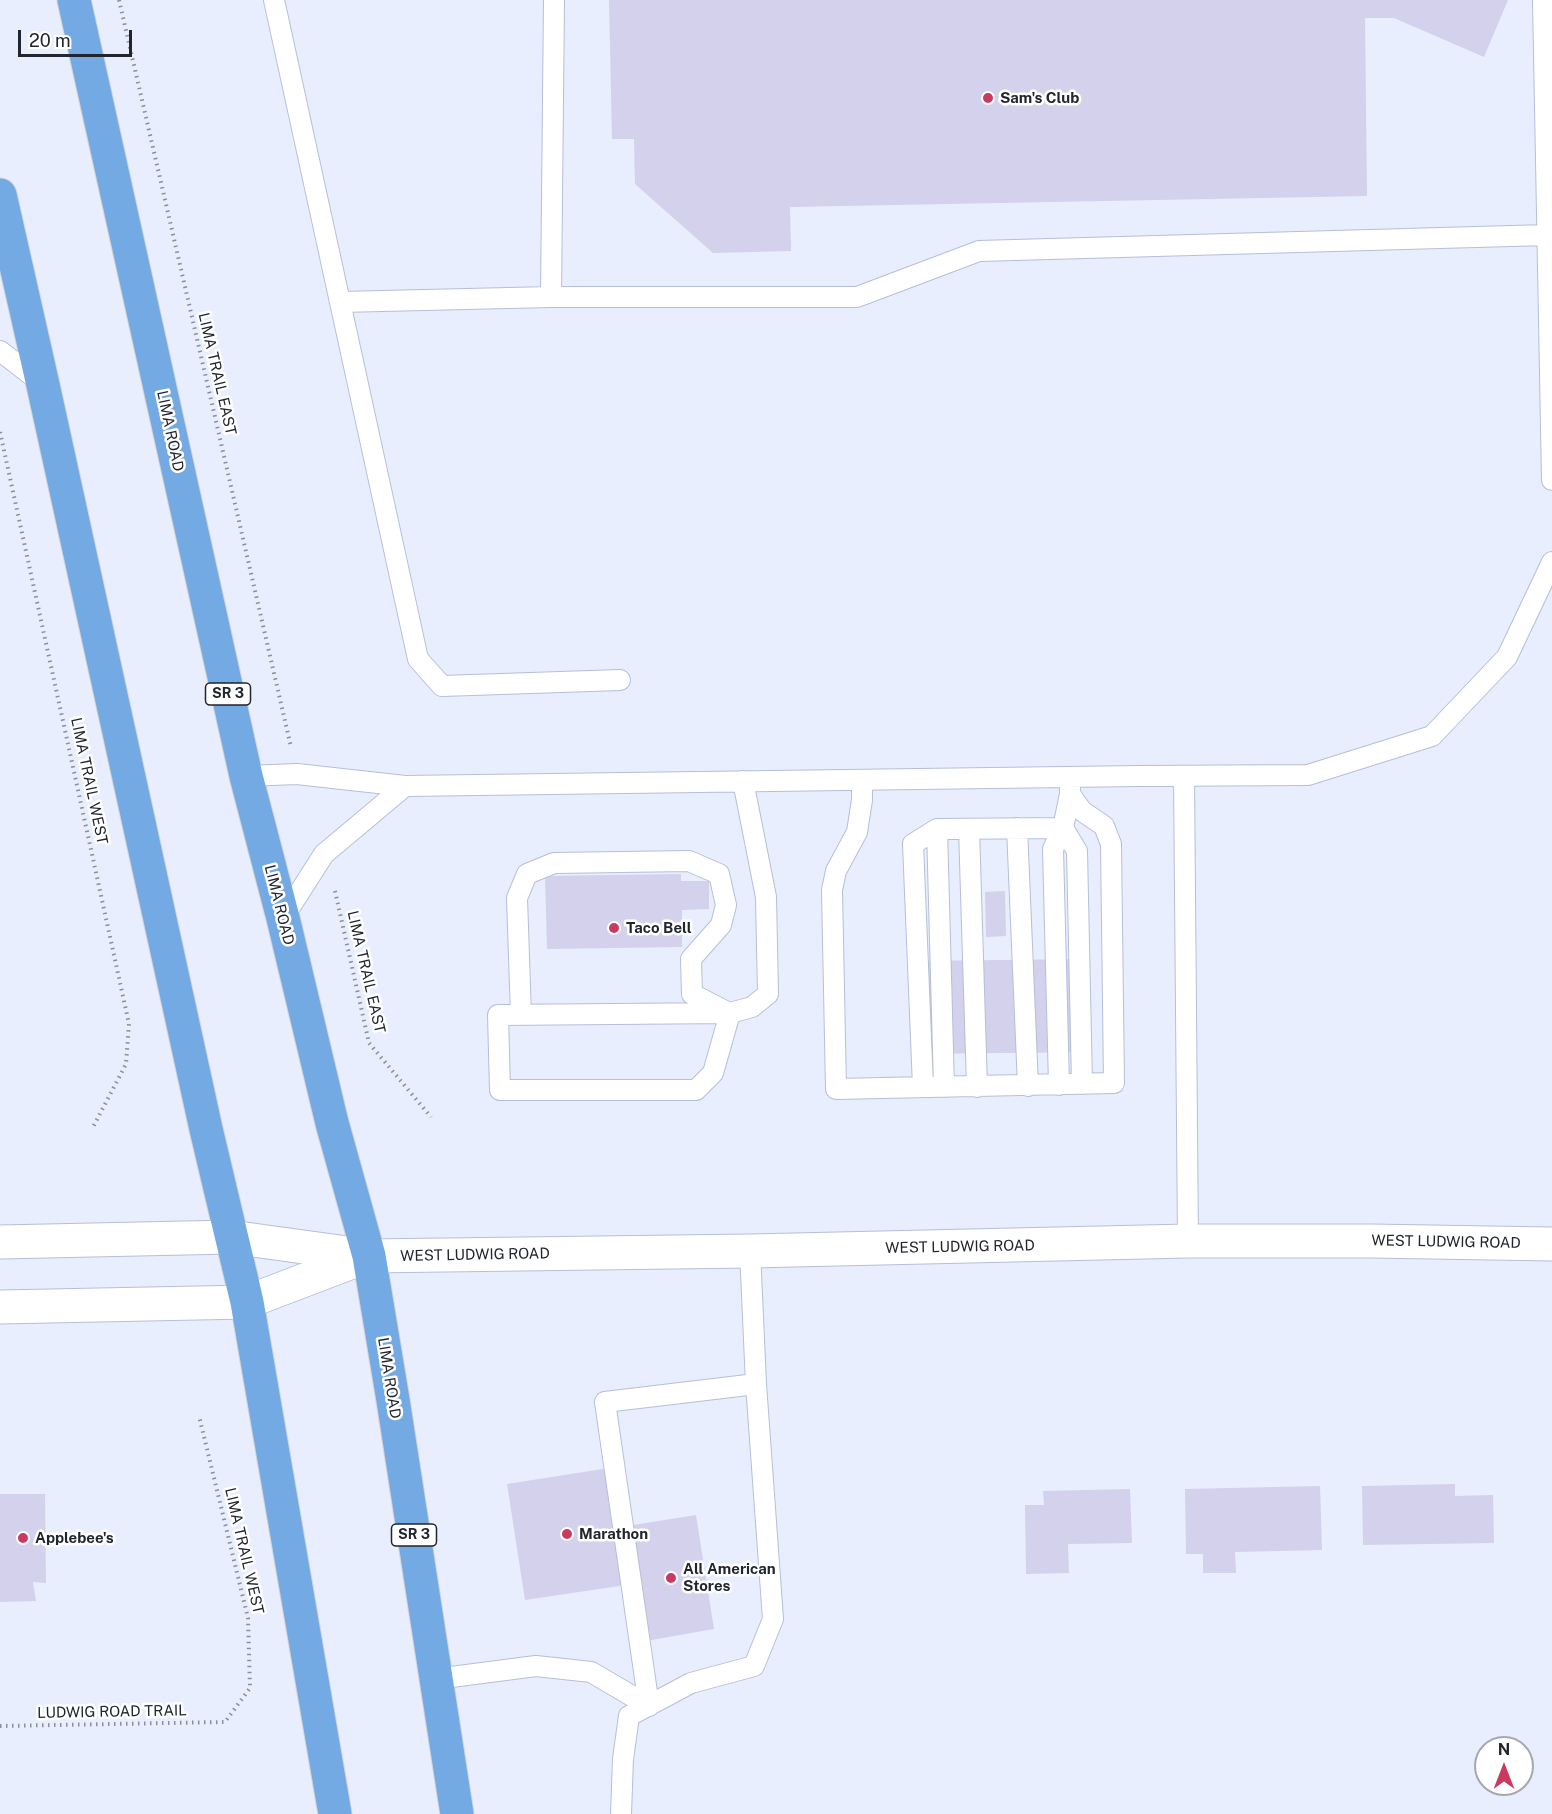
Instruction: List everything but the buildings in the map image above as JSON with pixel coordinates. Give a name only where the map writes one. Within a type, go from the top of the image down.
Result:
[{"type":"highway","name":"LIMA ROAD","points":[[74,0],[246,776],[332,1123],[369,1256],[457,1814]]},
{"type":"highway","points":[[0,195],[206,1129],[247,1302],[335,1814]]},
{"type":"main road","name":"WEST LUDWIG ROAD","points":[[0,1242],[231,1237],[369,1256],[750,1251],[1188,1241],[1552,1244]]},
{"type":"main road","name":"WEST LUDWIG ROAD","points":[[0,1307],[247,1302],[369,1256]]},
{"type":"lane","points":[[274,0],[418,659],[442,686],[620,680]]},
{"type":"lane","points":[[551,297],[554,0]]},
{"type":"lane","points":[[1543,0],[1552,480]]},
{"type":"lane","points":[[340,302],[551,297],[857,297],[979,251],[1547,235]]},
{"type":"lane","points":[[0,351],[43,385]]},
{"type":"lane","points":[[246,776],[297,774],[405,786],[862,780],[1070,785],[1184,776],[1308,775],[1432,736],[1507,657],[1552,562]]},
{"type":"lane","points":[[1184,776],[1188,1241]]},
{"type":"lane","points":[[862,780],[862,800],[857,831],[836,871],[832,890],[836,1089],[1114,1083],[1111,844],[1104,826],[1082,811],[1070,785]]},
{"type":"lane","points":[[730,1013],[713,1073],[696,1090],[500,1090],[498,1015],[730,1013],[752,1007],[768,994],[766,897],[743,781]]},
{"type":"lane","points":[[1059,1085],[1053,849],[1063,828],[1070,785]]},
{"type":"lane","points":[[283,918],[324,854],[405,786]]},
{"type":"lane","points":[[1017,828],[1028,1086]]},
{"type":"lane","points":[[922,1087],[913,844],[938,829],[1063,828]]},
{"type":"lane","points":[[1063,828],[1077,851],[1082,1084]]},
{"type":"lane","points":[[938,829],[944,1087]]},
{"type":"lane","points":[[969,829],[977,1087]]},
{"type":"lane","points":[[521,1015],[517,898],[527,874],[554,863],[689,861],[719,874],[726,905],[722,925],[691,959],[692,994],[730,1013]]},
{"type":"lane","points":[[621,1814],[623,1759],[629,1716],[691,1683],[754,1666],[773,1619],[756,1384],[750,1251]]},
{"type":"lane","points":[[649,1706],[605,1402],[756,1384]]},
{"type":"lane","points":[[436,1679],[536,1666],[591,1672],[649,1706]]},
{"type":"path","name":"LIMA TRAIL EAST","points":[[119,0],[292,753]]},
{"type":"path","name":"LIMA TRAIL WEST","points":[[0,432],[129,1024],[126,1064],[92,1129]]},
{"type":"path","name":"LIMA TRAIL EAST","points":[[333,884],[369,1043],[431,1117]]},
{"type":"path","name":"LIMA TRAIL WEST","points":[[199,1416],[248,1618],[250,1688],[225,1722]]},
{"type":"path","name":"LUDWIG ROAD TRAIL","points":[[0,1726],[225,1722]]},
{"type":"place","name":"Sam's Club","points":[[988,98]]},
{"type":"place","name":"Taco Bell","points":[[614,928]]},
{"type":"place","name":"Marathon","points":[[567,1534]]},
{"type":"place","name":"Applebee's","points":[[23,1538]]},
{"type":"place","name":"All American Stores","points":[[671,1578]]}]
